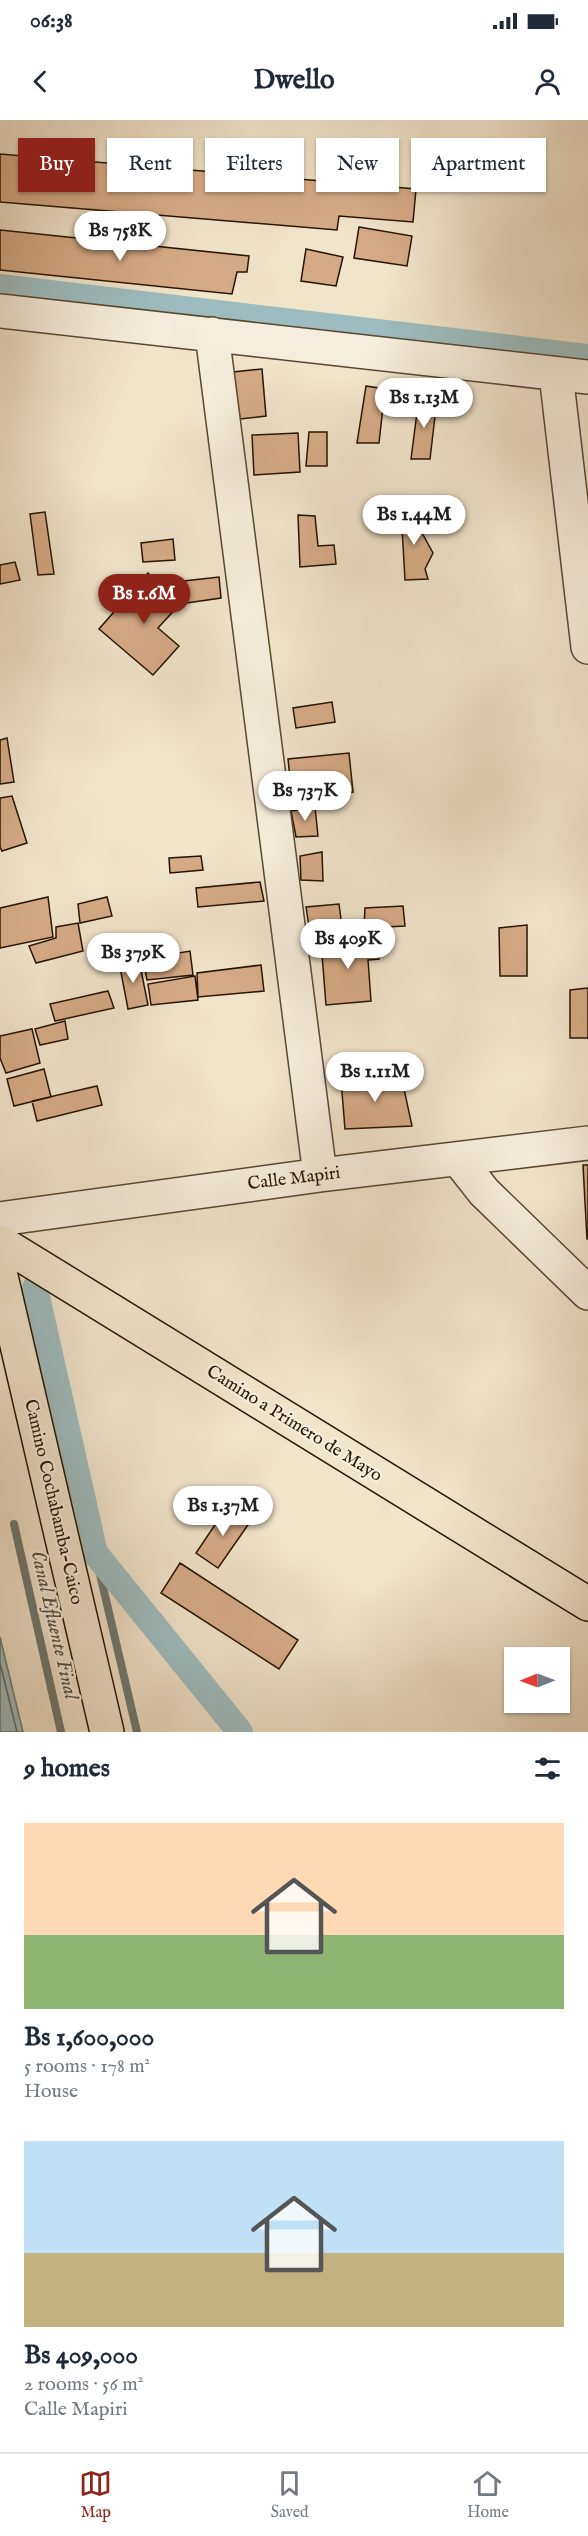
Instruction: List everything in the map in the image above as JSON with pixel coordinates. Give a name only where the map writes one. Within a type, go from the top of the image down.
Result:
[{"type":"main road","name":"Camino a Primero de Mayo","points":[[0,1242],[588,1604]]},
{"type":"main road","name":"Camino Cochabamba-Caico","points":[[0,1272],[107,1732]]},
{"type":"street","points":[[0,311],[588,377]]},
{"type":"street","points":[[212,334],[320,1175]]},
{"type":"street","points":[[556,374],[588,647]]},
{"type":"street","name":"Calle Mapiri","points":[[0,1219],[320,1175],[588,1143]]},
{"type":"street","points":[[458,1159],[484,1192],[588,1293]]},
{"type":"water","points":[[0,1637],[23,1732],[0,1732]]},
{"type":"building","points":[[0,154],[18,156],[18,192],[95,192],[95,162],[107,163],[107,192],[193,192],[193,170],[205,171],[205,192],[304,192],[304,180],[316,181],[316,192],[399,192],[399,188],[411,189],[411,192],[416,192],[413,222],[339,216],[337,230],[0,202]]},
{"type":"building","points":[[359,227],[412,236],[407,266],[354,258]]},
{"type":"building","points":[[0,230],[249,256],[247,272],[237,272],[232,294],[0,270]]},
{"type":"building","points":[[306,249],[343,257],[336,286],[301,281]]},
{"type":"building","points":[[262,369],[266,416],[240,419],[233,372]]},
{"type":"building","points":[[366,386],[385,389],[379,443],[357,443]]},
{"type":"building","points":[[419,397],[437,399],[430,459],[411,459]]},
{"type":"building","points":[[309,432],[327,432],[327,466],[306,466]]},
{"type":"building","points":[[298,433],[300,472],[254,475],[252,435]]},
{"type":"building","points":[[418,507],[421,531],[433,553],[425,569],[428,579],[405,580],[401,510]]},
{"type":"building","points":[[45,512],[54,574],[38,575],[30,514]]},
{"type":"building","points":[[298,515],[315,516],[318,546],[334,545],[336,564],[300,567]]},
{"type":"building","points":[[173,539],[175,560],[143,562],[141,543]]},
{"type":"building","points":[[15,562],[20,580],[0,584],[0,565]]},
{"type":"building","points":[[148,573],[180,604],[158,628],[179,646],[153,675],[99,629]]},
{"type":"building","points":[[219,577],[221,598],[180,604],[175,582]]},
{"type":"building","points":[[332,702],[335,722],[296,728],[293,708]]},
{"type":"building","points":[[7,738],[14,782],[0,784],[0,740]]},
{"type":"building","points":[[349,753],[353,792],[292,798],[288,759]]},
{"type":"building","points":[[12,796],[27,843],[2,851],[0,847],[0,798]]},
{"type":"building","points":[[315,807],[318,836],[296,837],[291,811]]},
{"type":"building","points":[[322,852],[323,881],[301,880],[300,856]]},
{"type":"building","points":[[201,856],[203,870],[170,873],[169,858]]},
{"type":"building","points":[[260,882],[264,901],[198,907],[196,888]]},
{"type":"building","points":[[48,897],[53,937],[0,948],[0,908]]},
{"type":"building","points":[[107,897],[112,916],[80,923],[78,904]]},
{"type":"building","points":[[339,904],[343,934],[311,939],[306,907]]},
{"type":"building","points":[[403,906],[405,926],[364,928],[365,908]]},
{"type":"building","points":[[78,923],[83,951],[36,963],[29,946],[56,938],[56,927]]},
{"type":"building","points":[[527,925],[527,976],[500,976],[499,928]]},
{"type":"building","points":[[377,938],[379,959],[368,960],[371,1001],[326,1005],[321,942]]},
{"type":"building","points":[[190,951],[193,975],[147,980],[143,959]]},
{"type":"building","points":[[139,960],[148,1005],[128,1009],[119,962]]},
{"type":"building","points":[[261,965],[264,991],[198,997],[197,973]]},
{"type":"building","points":[[195,976],[198,1000],[151,1005],[148,984]]},
{"type":"building","points":[[588,988],[588,1038],[570,1038],[570,990]]},
{"type":"building","points":[[108,991],[114,1008],[55,1021],[50,1004]]},
{"type":"building","points":[[65,1021],[68,1039],[40,1045],[35,1029]]},
{"type":"building","points":[[32,1029],[40,1063],[6,1073],[0,1058],[0,1036]]},
{"type":"building","points":[[44,1069],[51,1097],[14,1106],[7,1079]]},
{"type":"building","points":[[401,1075],[412,1126],[345,1129],[341,1080]]},
{"type":"building","points":[[97,1086],[102,1105],[37,1121],[32,1101]]},
{"type":"building","points":[[583,1165],[588,1165],[588,1239],[587,1239]]},
{"type":"building","points":[[227,1507],[250,1522],[218,1568],[196,1553]]},
{"type":"building","points":[[180,1563],[298,1640],[279,1669],[161,1593]]},
{"type":"waterway","points":[[0,287],[588,357]]},
{"type":"waterway","points":[[35,1288],[95,1553],[240,1732]]},
{"type":"waterway","name":"Canal Efluente Final","points":[[14,1524],[61,1732]]},
{"type":"waterway","points":[[95,1553],[137,1732]]}]
